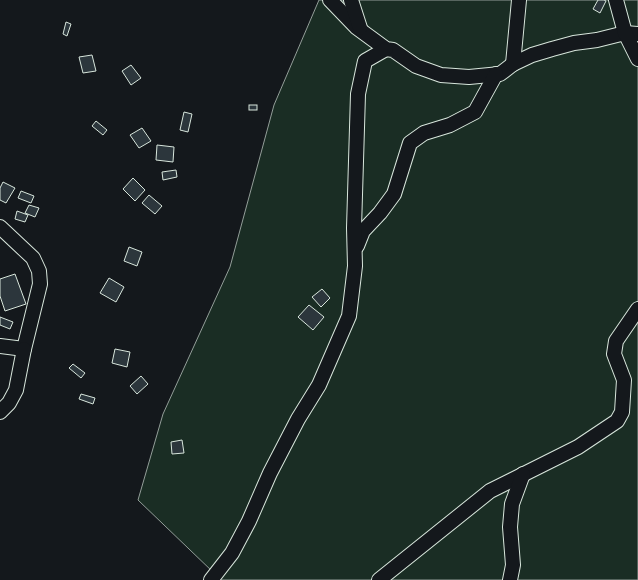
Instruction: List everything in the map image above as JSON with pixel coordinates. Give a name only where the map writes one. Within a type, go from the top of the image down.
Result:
[{"type":"street","points":[[330,0],[356,27],[386,50]]},
{"type":"street","points":[[351,0],[361,30]]},
{"type":"street","points":[[513,64],[519,0]]},
{"type":"street","points":[[616,0],[631,33],[638,59]]},
{"type":"street","points":[[210,580],[232,553],[270,472],[298,419],[319,385],[349,316],[354,266],[358,94],[366,61],[386,50],[393,50],[416,66],[440,75],[469,77],[500,74],[513,64],[532,55],[574,43],[631,33]]},
{"type":"street","points":[[354,251],[363,231],[380,214],[394,194],[410,143],[424,133],[450,125],[475,112],[496,74]]},
{"type":"street","points":[[0,227],[33,258],[40,284],[16,390],[9,403],[0,412]]},
{"type":"street","points":[[380,580],[490,491],[578,447],[617,421],[622,412],[624,380],[614,354],[616,341],[638,309]]},
{"type":"street","points":[[0,346],[24,349]]},
{"type":"street","points":[[510,580],[513,565],[510,527],[512,504],[523,474]]},
{"type":"green space","points":[[319,0],[638,0],[638,580],[209,580],[214,573],[138,500],[163,414],[230,267],[274,105]]},
{"type":"building","points":[[598,0],[606,1],[600,13],[593,9]]},
{"type":"building","points":[[66,22],[71,24],[67,36],[63,34]]},
{"type":"building","points":[[92,55],[96,71],[83,73],[79,57]]},
{"type":"building","points":[[131,65],[141,78],[131,85],[122,71]]},
{"type":"building","points":[[249,105],[257,105],[257,110],[249,110]]},
{"type":"building","points":[[184,112],[192,114],[188,132],[180,130]]},
{"type":"building","points":[[96,121],[107,130],[103,135],[92,126]]},
{"type":"building","points":[[142,128],[151,141],[139,148],[130,135]]},
{"type":"building","points":[[157,145],[174,147],[173,162],[156,160]]},
{"type":"building","points":[[176,170],[177,177],[163,180],[162,172]]},
{"type":"building","points":[[133,178],[145,190],[135,201],[123,189]]},
{"type":"building","points":[[3,182],[15,188],[6,203],[0,200],[0,188]]},
{"type":"building","points":[[21,191],[34,196],[31,203],[18,198]]},
{"type":"building","points":[[149,195],[162,206],[155,214],[142,203]]},
{"type":"building","points":[[29,205],[39,208],[35,217],[25,213]]},
{"type":"building","points":[[17,211],[28,215],[25,222],[15,219]]},
{"type":"building","points":[[129,247],[142,252],[137,266],[124,261]]},
{"type":"building","points":[[15,274],[26,304],[5,311],[0,296],[0,279]]},
{"type":"building","points":[[109,278],[124,287],[116,302],[100,293]]},
{"type":"building","points":[[322,289],[330,298],[321,307],[312,297]]},
{"type":"building","points":[[309,305],[324,317],[313,330],[298,317]]},
{"type":"building","points":[[0,317],[13,322],[10,329],[0,325]]},
{"type":"building","points":[[115,349],[130,352],[127,367],[112,363]]},
{"type":"building","points":[[73,364],[85,373],[81,378],[69,368]]},
{"type":"building","points":[[141,376],[148,384],[137,394],[130,386]]},
{"type":"building","points":[[81,394],[95,398],[93,404],[79,399]]},
{"type":"building","points":[[182,440],[184,453],[172,454],[171,442]]}]
